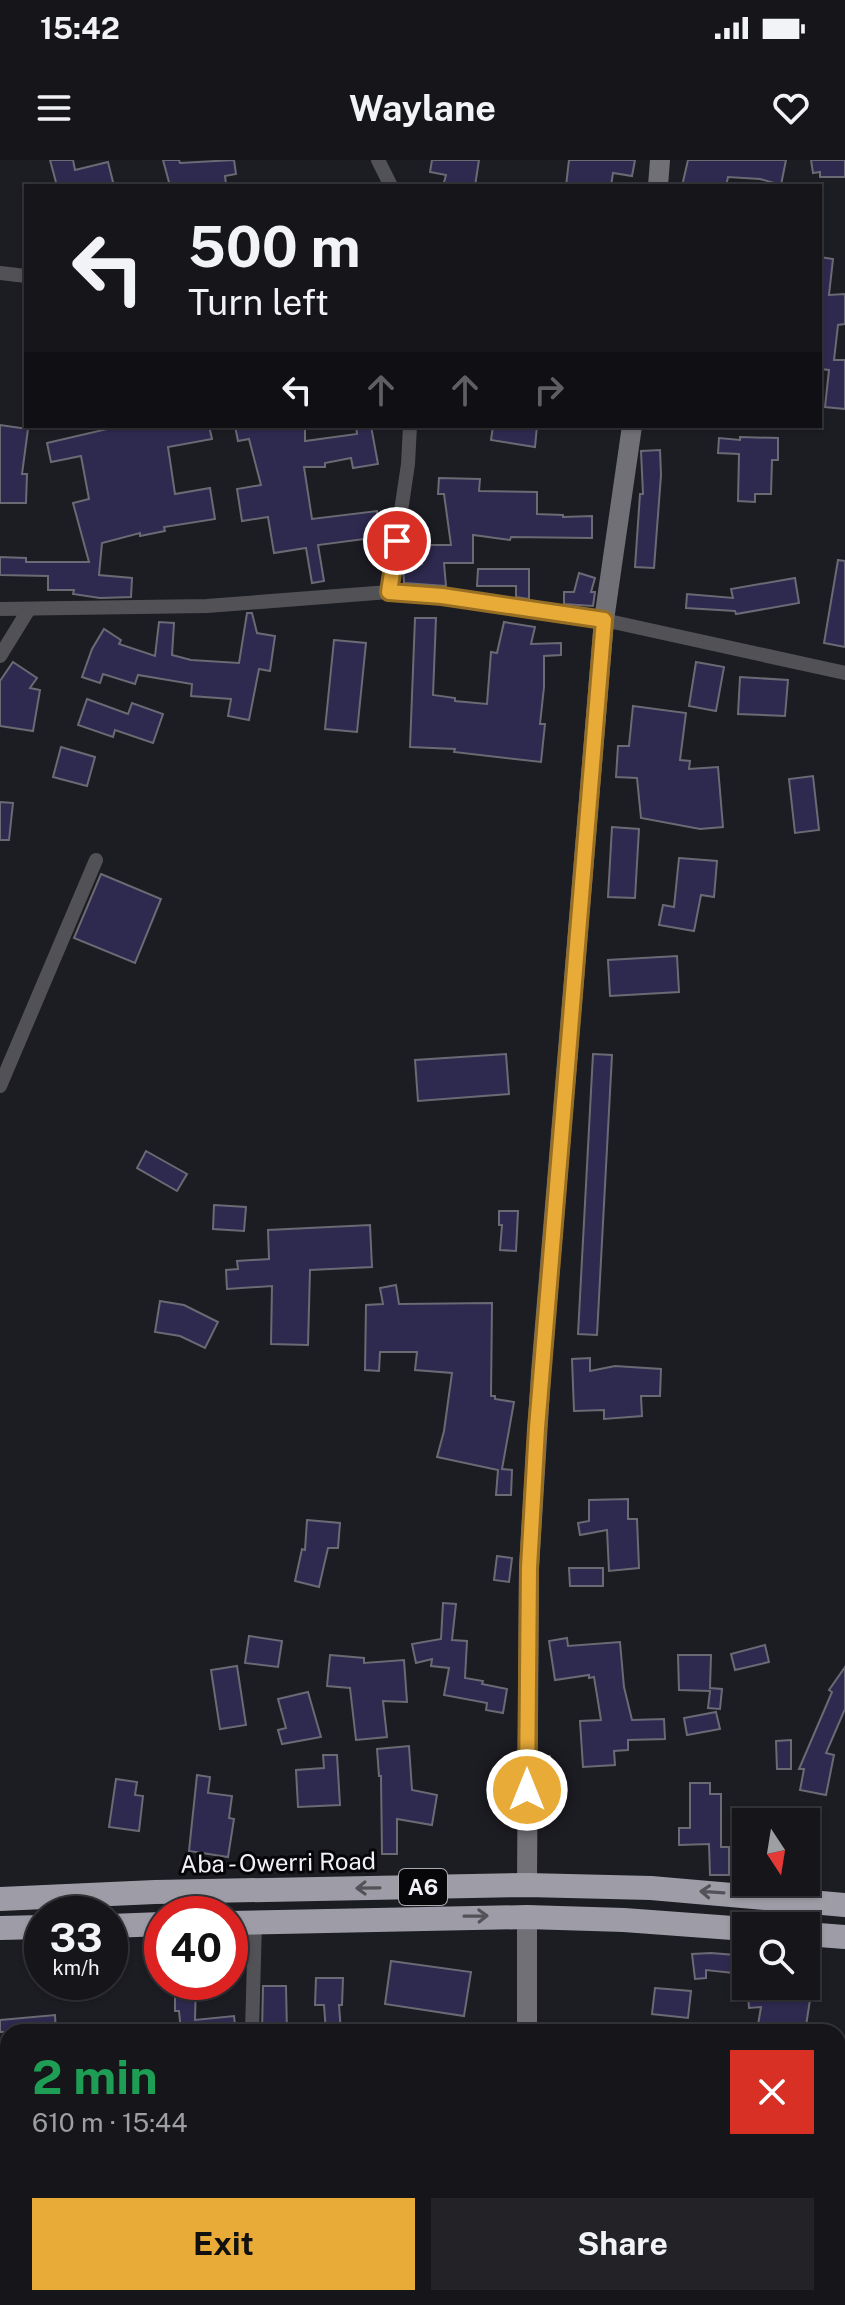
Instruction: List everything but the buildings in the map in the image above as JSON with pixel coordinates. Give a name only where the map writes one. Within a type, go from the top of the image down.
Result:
[{"type":"highway","name":"Aba - Owerri Road","points":[[0,1899],[155,1892],[527,1885],[651,1888],[845,1905]]},
{"type":"highway","points":[[155,1892],[156,1896]]},
{"type":"highway","name":"A6","points":[[248,1922],[527,1917],[732,1928]]},
{"type":"highway","points":[[0,1928],[24,1927]]},
{"type":"highway","points":[[820,1935],[845,1937]]},
{"type":"street","points":[[378,160],[390,184]]},
{"type":"street","points":[[658,184],[660,160]]},
{"type":"street","points":[[0,273],[24,276]]},
{"type":"street","points":[[389,592],[408,464],[410,428]]},
{"type":"street","points":[[527,1885],[531,1510],[604,620],[632,428]]},
{"type":"street","points":[[0,609],[207,606],[389,592],[442,596],[604,620],[845,673]]},
{"type":"street","points":[[0,656],[29,609]]},
{"type":"street","points":[[0,1086],[7,1046],[96,860]]},
{"type":"street","points":[[527,1917],[527,2024]]},
{"type":"street","points":[[252,2024],[255,1922]]},
{"type":"route","points":[[397,541],[389,592],[442,596],[604,620],[531,1510],[527,1790]]}]
